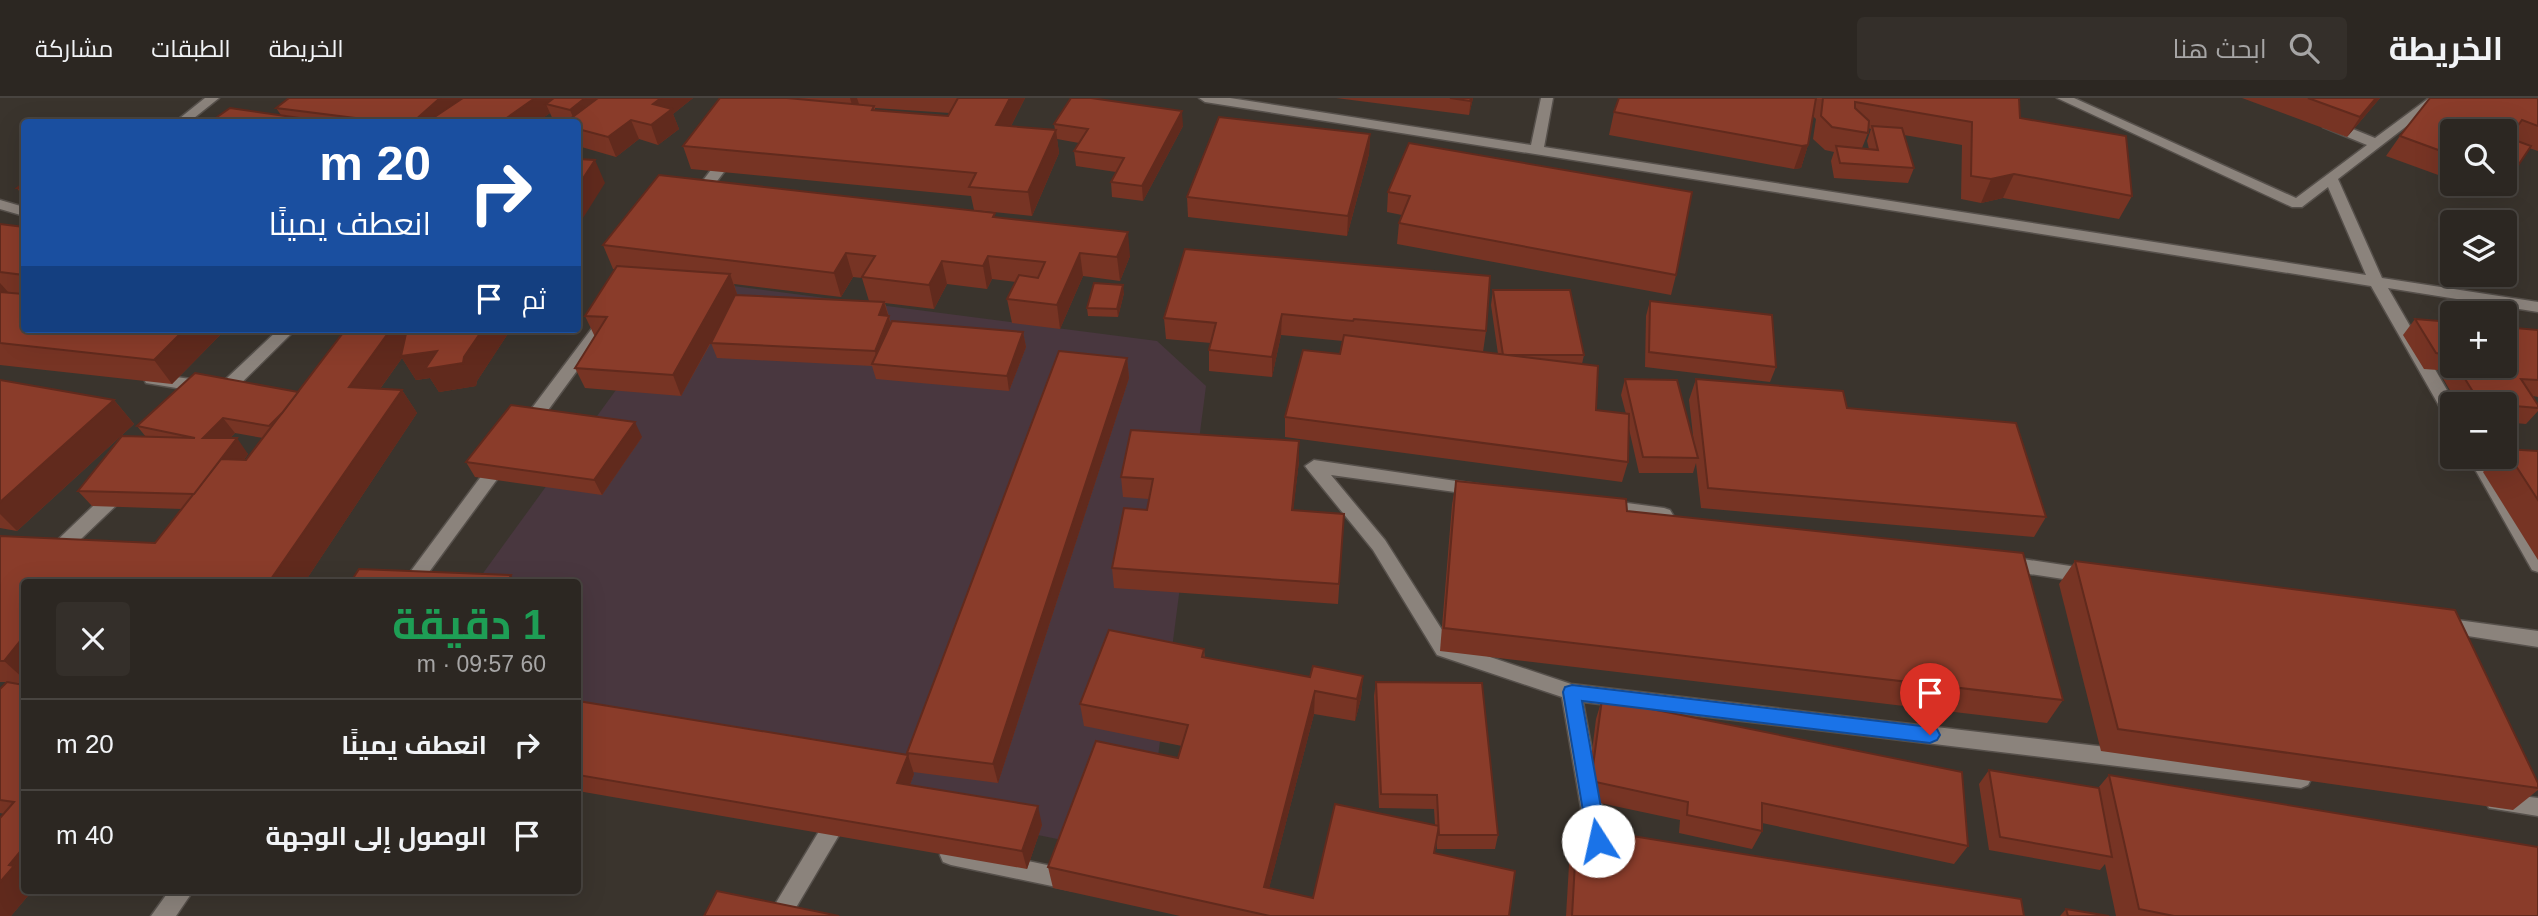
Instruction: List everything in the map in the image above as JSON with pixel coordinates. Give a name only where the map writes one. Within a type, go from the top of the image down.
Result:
[{"type":"street","points":[[185,119],[213,98]]},
{"type":"street","points":[[1205,98],[2538,307]]},
{"type":"street","points":[[1537,150],[1547,98]]},
{"type":"street","points":[[2063,98],[2297,204],[2437,98]]},
{"type":"street","points":[[2313,118],[2377,144]]},
{"type":"street","points":[[690,208],[739,142]]},
{"type":"street","points":[[2331,178],[2376,281],[2440,393]]},
{"type":"street","points":[[0,204],[21,211]]},
{"type":"street","points":[[414,579],[616,307]]},
{"type":"street","points":[[205,409],[284,333]]},
{"type":"street","points":[[132,376],[225,390]]},
{"type":"street","points":[[1492,491],[1314,466],[1379,545],[1444,650],[1572,692],[2317,781]]},
{"type":"street","points":[[2483,469],[2538,565]]},
{"type":"street","points":[[39,568],[127,484]]},
{"type":"street","points":[[1589,505],[1685,518]]},
{"type":"street","points":[[1988,561],[2112,579]]},
{"type":"street","points":[[2428,624],[2538,639]]},
{"type":"street","points":[[1572,692],[1604,876]]},
{"type":"street","points":[[2483,801],[2538,807]]},
{"type":"street","points":[[804,824],[858,835]]},
{"type":"street","points":[[779,916],[831,830]]},
{"type":"street","points":[[925,849],[1085,883]]},
{"type":"street","points":[[163,916],[179,894]]},
{"type":"shaded area","points":[[695,281],[1157,341],[1206,386],[1145,857],[581,741],[581,579],[479,579]]},
{"type":"building","points":[[289,98],[440,98],[416,119],[363,119],[276,108]]},
{"type":"building","points":[[463,98],[535,98],[505,119],[432,119]]},
{"type":"building","points":[[554,98],[585,98],[570,110],[546,104]]},
{"type":"building","points":[[598,98],[661,98],[653,104],[672,109],[651,125],[631,120],[608,137],[581,130],[581,119],[570,119]]},
{"type":"building","points":[[720,98],[787,98],[874,106],[872,110],[948,116],[958,98],[1010,98],[996,125],[1056,130],[1028,192],[969,187],[976,173],[683,146]]},
{"type":"building","points":[[1071,98],[1091,98],[1182,111],[1142,186],[1111,182],[1124,158],[1074,151],[1088,129],[1054,124]]},
{"type":"building","points":[[1450,98],[1471,98],[1470,101]]},
{"type":"building","points":[[1619,98],[1816,98],[1808,145],[1802,146],[1614,112]]},
{"type":"building","points":[[1823,98],[2019,98],[2020,118],[2126,136],[2132,196],[2014,174],[1991,179],[1971,176],[1972,122],[1855,102],[1855,108],[1869,121],[1868,133],[1832,127],[1821,116]]},
{"type":"building","points":[[2308,98],[2376,98],[2360,117]]},
{"type":"building","points":[[2430,98],[2538,98],[2538,126],[2522,120],[2517,127],[2517,119],[2440,119],[2440,151],[2400,136]]},
{"type":"building","points":[[230,108],[306,119],[214,119]]},
{"type":"building","points":[[1219,117],[1370,134],[1348,216],[1187,197]]},
{"type":"building","points":[[1872,126],[1902,128],[1914,168],[1840,163],[1836,146],[1878,150]]},
{"type":"building","points":[[2517,141],[2531,146],[2517,167]]},
{"type":"building","points":[[1409,143],[1692,192],[1676,275],[1399,223],[1410,196],[1388,192]]},
{"type":"building","points":[[581,159],[595,160],[581,181]]},
{"type":"building","points":[[659,175],[995,213],[993,217],[1128,232],[1117,257],[1080,253],[1057,305],[1007,299],[1019,275],[1038,278],[1045,262],[988,256],[983,266],[942,261],[929,285],[862,277],[875,256],[846,253],[834,273],[603,245]]},
{"type":"building","points":[[0,224],[21,227],[21,275],[0,272]]},
{"type":"building","points":[[1185,249],[1490,276],[1486,331],[1282,314],[1272,357],[1209,350],[1216,323],[1164,318]]},
{"type":"building","points":[[617,266],[730,274],[673,375],[575,368],[607,317],[585,316]]},
{"type":"building","points":[[1094,283],[1123,285],[1117,309],[1087,308]]},
{"type":"building","points":[[1493,290],[1570,290],[1584,355],[1503,355]]},
{"type":"building","points":[[0,292],[21,294],[21,333],[181,333],[154,360],[0,343]]},
{"type":"building","points":[[735,295],[884,302],[879,315],[889,316],[875,351],[711,343]]},
{"type":"building","points":[[1650,301],[1772,315],[1776,367],[1649,352]]},
{"type":"building","points":[[2415,319],[2440,321],[2440,354],[2436,353]]},
{"type":"building","points":[[892,321],[1023,332],[1007,376],[872,364]]},
{"type":"building","points":[[2517,328],[2538,330],[2538,380],[2521,379],[2538,408],[2517,406],[2517,392],[2473,392],[2464,378],[2517,378]]},
{"type":"building","points":[[343,333],[388,333],[349,387],[402,390],[271,579],[21,579],[21,640],[4,661],[0,661],[0,536],[155,543],[221,459],[246,460]]},
{"type":"building","points":[[406,333],[480,333],[464,357],[463,363],[425,369],[437,351],[401,356]]},
{"type":"building","points":[[1344,335],[1598,366],[1596,410],[1629,414],[1628,462],[1285,417],[1303,350],[1340,354]]},
{"type":"building","points":[[1059,351],[1127,358],[993,764],[907,753]]},
{"type":"building","points":[[195,373],[298,392],[269,426],[223,418],[203,438],[237,438],[194,494],[78,491],[122,436],[195,438],[137,426]]},
{"type":"building","points":[[1625,379],[1677,380],[1698,458],[1643,457]]},
{"type":"building","points":[[1696,379],[1843,391],[1847,408],[2016,423],[2046,517],[1708,488]]},
{"type":"building","points":[[0,380],[114,400],[0,502]]},
{"type":"building","points":[[511,405],[635,422],[594,480],[466,462]]},
{"type":"building","points":[[1131,430],[1299,441],[1292,510],[1344,514],[1339,584],[1112,568],[1124,508],[1147,510],[1153,479],[1121,477]]},
{"type":"building","points":[[2517,450],[2538,451],[2538,500],[2517,468]]},
{"type":"building","points":[[1456,481],[1626,499],[1627,511],[2023,553],[2063,700],[1444,628]]},
{"type":"building","points":[[2075,561],[2455,610],[2538,783],[2538,788],[2118,729]]},
{"type":"building","points":[[359,569],[511,575],[509,579],[353,579]]},
{"type":"building","points":[[1109,630],[1204,649],[1202,657],[1310,677],[1313,666],[1363,676],[1357,699],[1315,691],[1264,887],[1313,898],[1335,804],[1439,826],[1434,853],[1515,871],[1509,916],[1270,916],[1048,867],[1096,741],[1178,758],[1188,725],[1080,704]]},
{"type":"building","points":[[7,682],[21,684],[21,851],[9,865],[14,866],[0,882],[0,818],[14,802],[0,800],[0,689]]},
{"type":"building","points":[[1376,682],[1482,683],[1498,835],[1439,835],[1437,795],[1381,794]]},
{"type":"building","points":[[1602,699],[1962,772],[1968,846],[1762,803],[1762,831],[1687,815],[1688,802],[1591,781]]},
{"type":"building","points":[[581,701],[908,755],[897,783],[1038,806],[1022,851],[581,776]]},
{"type":"building","points":[[1989,770],[2099,788],[2112,857],[2000,837]]},
{"type":"building","points":[[2109,775],[2538,847],[2538,916],[2174,916],[2139,909]]},
{"type":"building","points":[[1577,827],[2021,899],[2024,916],[1572,916]]},
{"type":"building","points":[[717,891],[839,916],[704,916]]},
{"type":"building","points":[[2066,909],[2109,916],[2068,916]]},
{"type":"route","points":[[1598,841],[1572,692],[1930,735]]}]
